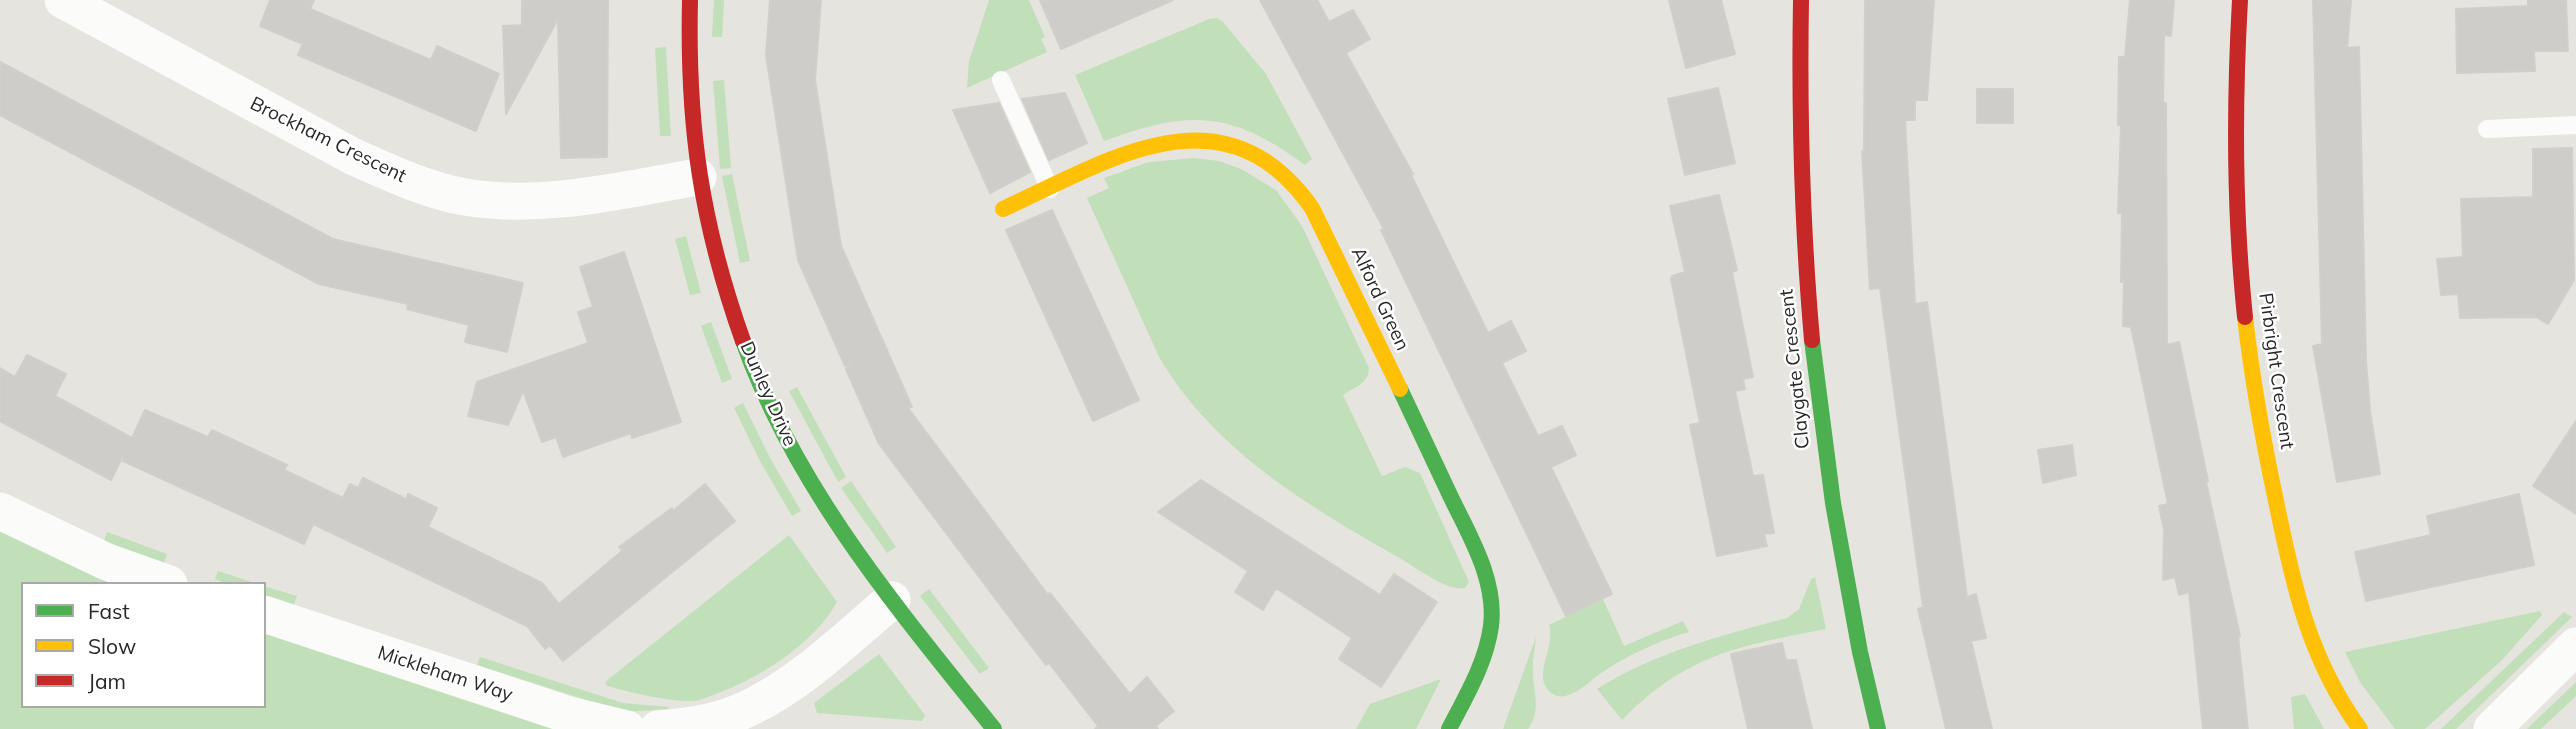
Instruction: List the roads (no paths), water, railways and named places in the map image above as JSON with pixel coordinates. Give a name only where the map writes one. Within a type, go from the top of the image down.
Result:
[{"type":"street","name":"Brockham Crescent","points":[[63,0],[354,157],[388,173],[440,191],[489,200],[538,201],[698,177]]},
{"type":"street","name":"Dunley Drive","points":[[690,0],[690,81],[698,177],[713,245],[738,326],[782,429],[822,501],[892,600],[994,729]]},
{"type":"street","name":"Claygate Crescent","points":[[1801,0],[1798,69],[1801,188],[1817,386],[1839,536],[1861,657],[1878,729]]},
{"type":"street","name":"Pirbright Crescent","points":[[2240,0],[2236,119],[2238,208],[2243,293],[2256,401],[2287,557],[2300,606],[2328,682],[2360,729]]},
{"type":"street","name":"Alford Green","points":[[1003,209],[1142,148],[1167,141],[1208,139],[1247,151],[1298,187],[1308,199],[1468,534],[1490,589],[1492,608],[1485,648],[1471,687],[1449,729]]},
{"type":"street","points":[[0,511],[98,558],[164,582]]},
{"type":"street","points":[[658,729],[732,715],[769,698],[892,600]]},
{"type":"street","name":"Mickleham Way","points":[[266,615],[569,715],[627,729]]},
{"type":"street","points":[[2492,729],[2576,646]]},
{"type":"lane","points":[[1001,80],[1049,189]]},
{"type":"lane","points":[[2487,129],[2576,125]]}]
